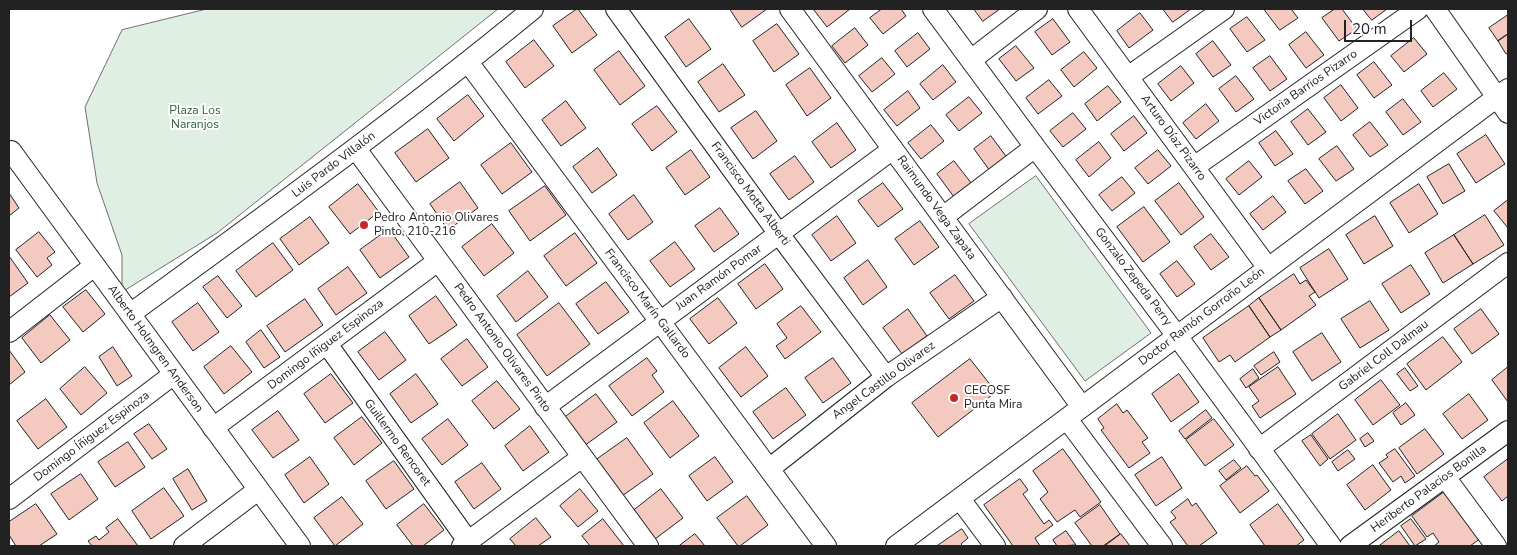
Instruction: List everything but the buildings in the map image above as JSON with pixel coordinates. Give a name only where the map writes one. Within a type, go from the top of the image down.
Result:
[{"type":"street","name":"Luis Pardo Villalón","points":[[130,314],[356,149],[533,9]]},
{"type":"street","name":"Francisco Motta Alberti","points":[[616,9],[886,378]]},
{"type":"street","name":"Raimundo Vega Zapata","points":[[790,9],[1002,297],[1074,413],[1162,546]]},
{"type":"street","name":"Gonzalo Zepeda Perry","points":[[933,9],[1331,546]]},
{"type":"street","points":[[971,60],[1038,9]]},
{"type":"street","name":"Arturo Díaz Pizarro","points":[[1078,9],[1268,268]]},
{"type":"street","points":[[1128,77],[1224,9]]},
{"type":"street","name":"Victoria Barrios Pizarro","points":[[1194,167],[1418,9]]},
{"type":"street","points":[[1435,9],[1504,100]]},
{"type":"street","name":"Francisco Marín Gallardo","points":[[468,62],[826,546]]},
{"type":"street","name":"Doctor Ramón Gorroño León","points":[[896,546],[1268,268],[1504,100]]},
{"type":"street","points":[[943,217],[1035,147]]},
{"type":"street","name":"Pedro Antonio Olivares Pinto","points":[[356,149],[648,546]]},
{"type":"street","name":"Juan Ramón Pomar","points":[[545,407],[893,149]]},
{"type":"street","name":"Alberto Holmgren Anderson","points":[[10,152],[300,546]]},
{"type":"street","name":"Domingo Iñiguez Espinoza","points":[[213,428],[438,261]]},
{"type":"street","name":"Gabriel Coll Dalmau","points":[[1259,449],[1508,263]]},
{"type":"street","points":[[9,332],[94,266]]},
{"type":"street","name":"Angel Castillo Olivarez","points":[[769,469],[886,378],[1002,297]]},
{"type":"street","name":"Guillermo Rencoret","points":[[326,344],[465,544]]},
{"type":"street","name":"Domingo Íñiguez Espinoza","points":[[9,499],[174,374]]},
{"type":"street","name":"Heriberto Palacios Bonilla","points":[[1350,546],[1508,431]]},
{"type":"street","points":[[465,544],[582,457]]},
{"type":"street","points":[[1445,477],[1496,546]]},
{"type":"street","points":[[184,546],[258,490]]},
{"type":"street","points":[[960,499],[995,546]]},
{"type":"green space","name":"Plaza Los Naranjos","points":[[207,9],[498,9],[217,233],[122,292],[122,255],[97,183],[85,107],[122,30]]},
{"type":"green space","points":[[1036,176],[1151,333],[1085,381],[969,224]]},
{"type":"place","name":"Pedro Antonio Olivares Pinto, 210-216","points":[[364,225]]},
{"type":"place","name":"CECOSF Punta Mira","points":[[954,398]]}]
